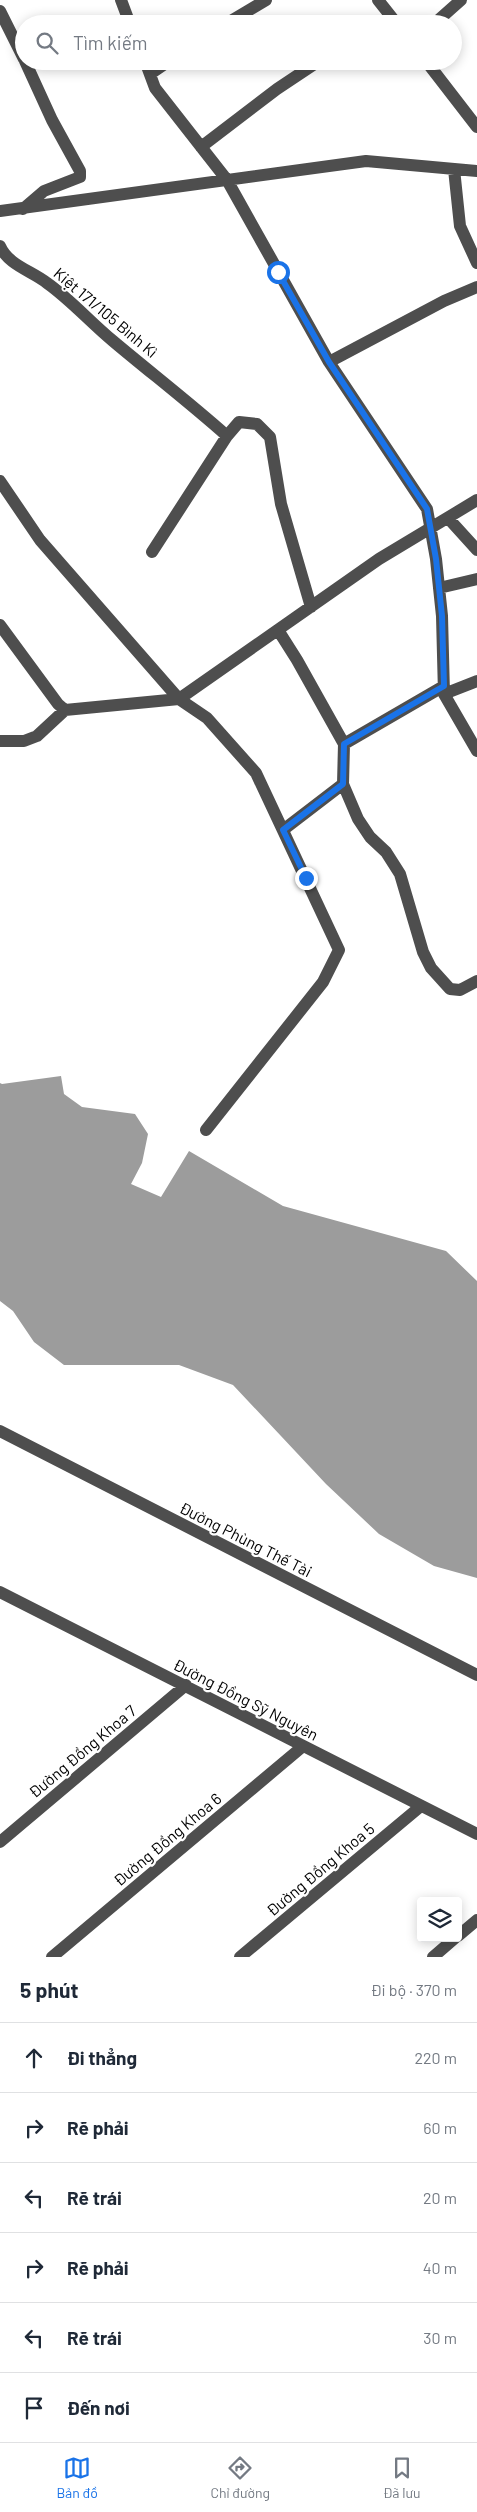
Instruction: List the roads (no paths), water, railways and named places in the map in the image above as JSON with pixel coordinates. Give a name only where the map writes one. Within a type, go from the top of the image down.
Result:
[{"type":"street","points":[[120,0],[126,15]]},
{"type":"street","points":[[241,15],[266,0]]},
{"type":"street","points":[[378,0],[390,15]]},
{"type":"street","points":[[444,15],[461,0]]},
{"type":"street","points":[[0,11],[15,42]]},
{"type":"street","points":[[23,209],[44,191],[80,177],[80,171],[52,120],[29,70]]},
{"type":"street","points":[[148,70],[155,88],[228,180],[329,362],[427,509],[439,588],[444,690],[477,751]]},
{"type":"street","points":[[150,74],[156,70]]},
{"type":"street","points":[[201,147],[307,70]]},
{"type":"street","points":[[433,70],[477,127]]},
{"type":"street","points":[[0,211],[366,161],[477,171]]},
{"type":"street","points":[[454,170],[460,226],[477,263]]},
{"type":"street","name":"Kiệt 171/105 Bình Kì","points":[[0,246],[13,262],[24,267],[53,287],[112,340],[192,404],[227,436]]},
{"type":"street","points":[[329,362],[444,302],[477,287]]},
{"type":"street","points":[[152,552],[227,436],[239,422],[256,424],[270,437],[281,504],[311,606]]},
{"type":"street","points":[[0,481],[40,540],[179,699],[207,718],[256,774],[339,950],[323,982],[206,1130]]},
{"type":"street","points":[[0,741],[24,740],[37,736],[65,710],[179,699],[379,559],[477,500]]},
{"type":"street","points":[[448,518],[477,550]]},
{"type":"street","points":[[439,588],[477,579]]},
{"type":"street","points":[[0,625],[58,704],[65,710]]},
{"type":"street","points":[[278,630],[298,660],[344,744],[343,784],[364,829],[386,852],[400,874],[423,952],[432,968],[446,985],[454,990],[477,981]]},
{"type":"street","points":[[344,744],[444,690],[477,682]]},
{"type":"street","points":[[283,830],[343,784]]},
{"type":"street","name":"Đường Phùng Thế Tài","points":[[0,1431],[477,1675]]},
{"type":"street","name":"Đường Đồng Sỹ Nguyên","points":[[0,1592],[186,1685],[302,1747],[477,1834]]},
{"type":"street","name":"Đường Đồng Khoa 7","points":[[0,1842],[186,1685]]},
{"type":"street","name":"Đường Đồng Khoa 6","points":[[52,1957],[302,1747]]},
{"type":"street","name":"Đường Đồng Khoa 5","points":[[240,1957],[421,1806]]},
{"type":"street","points":[[462,1933],[477,1920]]},
{"type":"street","points":[[433,1957],[450,1942]]}]
